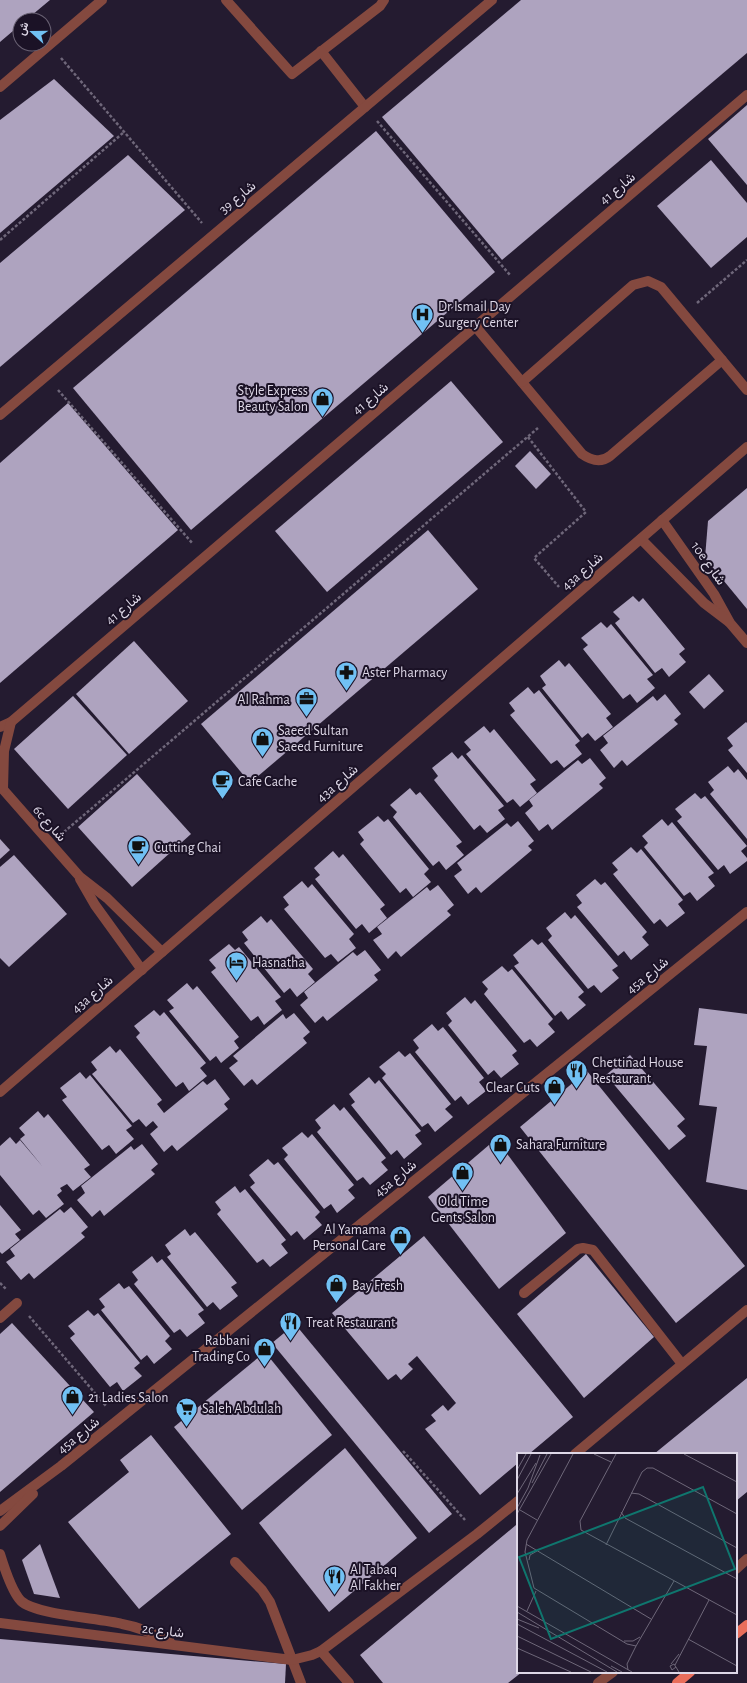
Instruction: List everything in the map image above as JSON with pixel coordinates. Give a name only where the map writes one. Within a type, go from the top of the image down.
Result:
[{"type":"main road","points":[[737,1633],[747,1625]]},
{"type":"main road","points":[[677,1683],[689,1673]]},
{"type":"street","points":[[52,42],[102,0]]},
{"type":"street","points":[[226,0],[292,74],[380,6],[384,0]]},
{"type":"street","name":"شارع 39","points":[[0,414],[492,0]]},
{"type":"street","points":[[321,51],[365,107]]},
{"type":"street","points":[[0,87],[41,52]]},
{"type":"street","name":"شارع 41","points":[[0,727],[11,722],[747,95]]},
{"type":"street","points":[[522,382],[634,285],[640,282],[648,281],[662,287],[747,390]]},
{"type":"street","points":[[476,326],[582,454],[589,459],[596,461],[605,460],[722,360]]},
{"type":"street","name":"43a شارع","points":[[0,1092],[747,447]]},
{"type":"street","name":"10e شارع","points":[[662,520],[714,594],[730,623],[747,643]]},
{"type":"street","name":"10e شارع","points":[[641,539],[704,603],[730,623]]},
{"type":"street","points":[[1,788],[4,751],[11,722]]},
{"type":"street","name":"6c شارع","points":[[1,788],[80,877],[107,898],[162,952]]},
{"type":"street","name":"6c شارع","points":[[80,877],[95,906],[142,970]]},
{"type":"street","name":"45a شارع","points":[[0,1511],[62,1466],[747,912]]},
{"type":"street","points":[[524,1293],[578,1249],[583,1248],[593,1250],[682,1364]]},
{"type":"street","points":[[0,1318],[17,1303]]},
{"type":"street","points":[[576,1453],[747,1310]]},
{"type":"street","name":"45a شارع","points":[[1,1525],[62,1466]]},
{"type":"street","name":"2c شارع","points":[[0,1623],[292,1660],[312,1655],[321,1650],[477,1534],[517,1502]]},
{"type":"street","points":[[0,1554],[15,1594],[27,1606],[122,1624],[150,1632],[176,1645]]},
{"type":"street","points":[[737,1568],[747,1559]]},
{"type":"street","points":[[235,1562],[262,1590],[270,1602],[302,1683]]},
{"type":"street","points":[[321,1650],[349,1683]]},
{"type":"street","points":[[598,1683],[612,1673]]},
{"type":"path","points":[[52,48],[213,235]]},
{"type":"path","points":[[365,107],[521,287]]},
{"type":"path","points":[[0,240],[124,132]]},
{"type":"path","points":[[684,314],[747,260]]},
{"type":"path","points":[[46,376],[204,557]]},
{"type":"path","points":[[50,844],[551,417]]},
{"type":"path","points":[[528,437],[586,512],[534,558],[570,600]]},
{"type":"path","points":[[0,1282],[118,1420]]},
{"type":"path","points":[[403,1451],[477,1534]]},
{"type":"building","points":[[0,0],[50,0],[36,12],[12,12],[12,32],[0,42]]},
{"type":"building","points":[[521,0],[747,0],[747,53],[502,260],[382,117]]},
{"type":"building","points":[[54,79],[114,136],[0,233],[0,120]]},
{"type":"building","points":[[747,105],[747,185],[708,139]]},
{"type":"building","points":[[376,131],[495,272],[191,530],[73,388]]},
{"type":"building","points":[[128,155],[185,210],[0,367],[0,263]]},
{"type":"building","points":[[711,160],[747,203],[747,237],[711,268],[657,206]]},
{"type":"building","points":[[451,381],[503,442],[327,592],[275,531]]},
{"type":"building","points":[[68,403],[178,530],[0,683],[0,463]]},
{"type":"building","points":[[530,451],[551,474],[536,489],[515,466]]},
{"type":"building","points":[[747,488],[747,609],[705,558],[708,521]]},
{"type":"building","points":[[428,530],[478,589],[250,783],[201,724]]},
{"type":"building","points":[[633,596],[639,602],[643,598],[685,649],[679,654],[686,662],[669,677],[662,668],[655,673],[615,623],[620,619],[613,612]]},
{"type":"building","points":[[601,622],[607,628],[611,624],[653,675],[647,679],[655,688],[637,703],[630,694],[623,699],[583,649],[588,645],[581,638]]},
{"type":"building","points":[[134,641],[188,701],[129,754],[76,694]]},
{"type":"building","points":[[559,660],[565,667],[569,663],[611,714],[606,718],[613,727],[595,741],[588,733],[582,738],[542,688],[546,685],[540,676]]},
{"type":"building","points":[[709,674],[724,691],[704,709],[689,692]]},
{"type":"building","points":[[528,687],[534,694],[539,690],[580,741],[575,745],[582,754],[564,768],[557,760],[551,764],[510,715],[515,711],[509,703]]},
{"type":"building","points":[[665,694],[681,714],[674,720],[678,724],[627,766],[622,760],[614,768],[600,750],[608,743],[603,736],[653,696],[657,701]]},
{"type":"building","points":[[73,696],[127,755],[68,809],[14,749]]},
{"type":"building","points":[[746,722],[747,773],[728,750],[733,746],[727,738]]},
{"type":"building","points":[[484,726],[490,733],[494,729],[536,780],[530,784],[537,793],[520,807],[513,799],[507,803],[466,754],[471,750],[464,742]]},
{"type":"building","points":[[452,752],[458,759],[462,755],[504,806],[498,810],[505,819],[487,833],[480,825],[474,830],[434,780],[438,776],[432,768]]},
{"type":"building","points":[[590,758],[606,778],[599,784],[603,788],[552,830],[548,824],[539,831],[525,813],[533,806],[529,800],[578,760],[582,764]]},
{"type":"building","points":[[728,766],[734,773],[738,769],[747,780],[747,839],[710,794],[714,790],[708,782]]},
{"type":"building","points":[[137,774],[191,834],[132,887],[78,827]]},
{"type":"building","points":[[410,788],[416,795],[420,792],[462,842],[456,846],[464,855],[446,870],[439,861],[433,866],[393,817],[397,812],[390,805]]},
{"type":"building","points":[[695,793],[701,799],[705,796],[747,846],[741,851],[747,858],[747,861],[730,874],[724,865],[718,870],[677,821],[682,817],[675,809]]},
{"type":"building","points":[[378,816],[384,822],[388,819],[429,869],[424,874],[431,882],[413,897],[406,888],[400,893],[360,844],[364,840],[358,832]]},
{"type":"building","points":[[662,819],[668,826],[672,822],[714,873],[708,877],[715,886],[697,901],[690,892],[684,896],[644,847],[648,843],[642,836]]},
{"type":"building","points":[[518,821],[534,841],[528,846],[532,850],[481,893],[476,887],[468,894],[454,876],[462,870],[457,863],[507,823],[511,827]]},
{"type":"building","points":[[0,839],[10,850],[0,859]]},
{"type":"building","points":[[631,847],[637,853],[641,849],[683,900],[678,904],[685,913],[667,927],[660,919],[654,924],[613,874],[618,870],[612,863]]},
{"type":"building","points":[[333,851],[339,858],[343,854],[385,905],[380,909],[387,918],[369,933],[362,924],[356,929],[315,879],[320,875],[314,868]]},
{"type":"building","points":[[14,855],[67,914],[9,967],[0,958],[0,867]]},
{"type":"building","points":[[595,879],[601,885],[605,882],[647,932],[642,937],[649,945],[631,960],[624,951],[618,956],[577,907],[582,903],[576,895]]},
{"type":"building","points":[[302,881],[308,888],[312,884],[354,934],[349,939],[356,948],[338,962],[331,954],[325,958],[284,909],[289,905],[283,897]]},
{"type":"building","points":[[438,885],[454,905],[447,911],[451,915],[401,957],[396,951],[388,959],[373,940],[382,934],[377,927],[427,887],[430,891]]},
{"type":"building","points":[[565,912],[571,919],[575,915],[618,966],[612,970],[619,978],[601,993],[594,985],[588,989],[548,940],[552,936],[546,928]]},
{"type":"building","points":[[261,916],[267,923],[271,919],[313,969],[308,974],[315,982],[297,997],[290,988],[284,993],[244,943],[248,940],[242,932]]},
{"type":"building","points":[[532,939],[538,945],[542,942],[584,992],[578,997],[586,1005],[568,1020],[561,1011],[555,1016],[514,966],[519,963],[513,955]]},
{"type":"building","points":[[229,944],[235,950],[239,947],[281,997],[275,1001],[282,1010],[264,1025],[258,1016],[251,1021],[211,972],[216,968],[209,960]]},
{"type":"building","points":[[365,950],[381,970],[374,975],[378,980],[327,1021],[323,1016],[315,1023],[300,1005],[308,998],[304,992],[353,952],[357,956]]},
{"type":"building","points":[[502,966],[508,972],[512,969],[553,1019],[548,1024],[555,1032],[537,1047],[530,1039],[524,1043],[484,994],[488,989],[482,982]]},
{"type":"building","points":[[187,983],[193,990],[197,986],[239,1037],[234,1041],[239,1048],[221,1063],[216,1056],[210,1061],[169,1011],[174,1008],[167,1000]]},
{"type":"building","points":[[465,997],[471,1004],[475,1000],[517,1051],[512,1055],[519,1064],[501,1078],[494,1070],[488,1075],[448,1025],[452,1021],[446,1013]]},
{"type":"building","points":[[699,1008],[747,1014],[747,1190],[706,1182],[717,1107],[699,1105],[707,1046],[694,1045]]},
{"type":"building","points":[[154,1010],[160,1016],[164,1012],[206,1063],[200,1068],[207,1076],[189,1091],[183,1082],[176,1087],[136,1037],[140,1033],[134,1026]]},
{"type":"building","points":[[294,1013],[310,1032],[303,1038],[307,1043],[257,1085],[252,1079],[244,1086],[229,1068],[238,1061],[233,1056],[283,1014],[286,1019]]},
{"type":"building","points":[[432,1024],[438,1031],[443,1027],[484,1078],[479,1082],[486,1091],[468,1105],[461,1096],[455,1101],[415,1052],[419,1048],[413,1040]]},
{"type":"building","points":[[110,1046],[116,1053],[120,1049],[162,1100],[157,1104],[164,1113],[203,1081],[207,1085],[215,1079],[230,1099],[224,1104],[228,1109],[177,1151],[172,1145],[164,1152],[150,1134],[158,1127],[153,1121],[146,1127],[139,1119],[133,1123],[92,1074],[97,1070],[91,1062]]},
{"type":"building","points":[[399,1051],[405,1057],[410,1053],[451,1104],[445,1109],[453,1117],[435,1132],[428,1123],[422,1127],[382,1078],[386,1074],[379,1067]]},
{"type":"building","points":[[630,1055],[685,1119],[677,1126],[686,1136],[669,1150],[606,1075]]},
{"type":"building","points":[[587,1071],[745,1266],[676,1323],[520,1127]]},
{"type":"building","points":[[80,1072],[86,1079],[90,1075],[132,1126],[126,1130],[134,1139],[116,1154],[109,1145],[102,1150],[62,1100],[67,1097],[60,1088]]},
{"type":"building","points":[[369,1077],[375,1084],[379,1080],[421,1131],[415,1135],[422,1144],[404,1159],[397,1150],[391,1155],[351,1105],[355,1102],[349,1094]]},
{"type":"building","points":[[334,1104],[340,1111],[344,1107],[386,1158],[381,1162],[388,1170],[370,1185],[363,1177],[357,1181],[317,1132],[321,1128],[315,1120]]},
{"type":"building","points":[[38,1111],[44,1118],[48,1114],[90,1165],[84,1169],[91,1177],[73,1191],[67,1184],[60,1188],[62,1191],[57,1195],[64,1204],[46,1218],[39,1210],[33,1215],[0,1175],[0,1146],[10,1137],[16,1144],[20,1140],[43,1167],[20,1139],[25,1135],[19,1128]]},
{"type":"building","points":[[302,1132],[308,1138],[312,1134],[354,1185],[348,1190],[355,1198],[337,1213],[331,1204],[324,1209],[284,1159],[288,1155],[282,1148]]},
{"type":"building","points":[[496,1139],[566,1233],[499,1289],[428,1197]]},
{"type":"building","points":[[142,1144],[158,1164],[151,1170],[155,1174],[104,1216],[100,1210],[92,1217],[77,1200],[85,1193],[81,1186],[131,1146],[134,1150]]},
{"type":"building","points":[[268,1159],[274,1165],[278,1162],[320,1212],[315,1217],[322,1225],[304,1240],[297,1231],[291,1236],[250,1187],[255,1183],[249,1175]]},
{"type":"building","points":[[235,1186],[240,1193],[245,1189],[286,1240],[281,1244],[288,1253],[270,1267],[263,1259],[257,1263],[217,1214],[221,1210],[215,1202]]},
{"type":"building","points":[[0,1205],[21,1230],[15,1234],[20,1240],[2,1254],[0,1252]]},
{"type":"building","points":[[71,1207],[88,1227],[81,1233],[85,1237],[34,1279],[29,1273],[21,1280],[6,1262],[15,1256],[10,1249],[60,1209],[64,1213]]},
{"type":"building","points":[[185,1229],[190,1236],[195,1232],[237,1283],[231,1287],[238,1296],[220,1310],[213,1302],[207,1307],[167,1257],[171,1254],[165,1245]]},
{"type":"building","points":[[424,1236],[573,1417],[530,1453],[517,1453],[517,1464],[480,1495],[425,1429],[436,1421],[431,1415],[443,1405],[448,1411],[456,1403],[417,1356],[408,1364],[413,1369],[401,1380],[396,1374],[388,1380],[332,1313]]},
{"type":"building","points":[[586,1254],[654,1337],[584,1398],[517,1314]]},
{"type":"building","points":[[152,1256],[157,1263],[162,1259],[204,1310],[198,1314],[205,1323],[187,1337],[180,1329],[174,1333],[134,1284],[138,1280],[132,1272]]},
{"type":"building","points":[[119,1283],[124,1289],[129,1286],[170,1336],[165,1341],[172,1349],[154,1364],[147,1355],[141,1360],[101,1310],[105,1307],[99,1299]]},
{"type":"building","points":[[88,1310],[94,1316],[98,1313],[140,1363],[134,1368],[142,1376],[123,1391],[117,1382],[110,1387],[70,1338],[75,1334],[68,1326]]},
{"type":"building","points":[[12,1323],[94,1412],[0,1492],[0,1334]]},
{"type":"building","points":[[295,1324],[452,1514],[429,1533],[272,1343]]},
{"type":"building","points":[[265,1352],[332,1435],[242,1510],[174,1427]]},
{"type":"building","points":[[747,1378],[747,1492],[737,1500],[737,1453],[655,1453]]},
{"type":"building","points":[[151,1435],[231,1534],[139,1609],[68,1522],[129,1472],[120,1460]]},
{"type":"building","points":[[345,1448],[417,1538],[329,1612],[259,1523]]},
{"type":"building","points":[[516,1525],[517,1526],[517,1673],[521,1673],[508,1683],[383,1683],[360,1655]]},
{"type":"building","points":[[40,1544],[60,1598],[34,1594],[22,1560]]},
{"type":"building","points":[[0,1639],[286,1664],[285,1683],[0,1683]]},
{"type":"place","name":"Dr Ismail Day Surgery Center","points":[[422,334]]},
{"type":"place","name":"Style Express Beauty Salon","points":[[323,418]]},
{"type":"place","name":"Aster Pharmacy","points":[[346,692]]},
{"type":"place","name":"Al Rahma","points":[[306,718]]},
{"type":"place","name":"Saeed Sultan Saeed Furniture","points":[[262,758]]},
{"type":"place","name":"Cafe Cache","points":[[222,800]]},
{"type":"place","name":"Cutting Chai","points":[[138,866]]},
{"type":"place","name":"Hasnatha","points":[[236,982]]},
{"type":"place","name":"Chettinad House Restaurant","points":[[576,1090]]},
{"type":"place","name":"Clear Cuts","points":[[555,1106]]},
{"type":"place","name":"Sahara Furniture","points":[[500,1164]]},
{"type":"place","name":"Old Time Gents Salon","points":[[463,1192]]},
{"type":"place","name":"Al Yamama Personal Care","points":[[401,1256]]},
{"type":"place","name":"Bay Fresh","points":[[337,1304]]},
{"type":"place","name":"Treat Restaurant","points":[[290,1342]]},
{"type":"place","name":"Rabbani Trading Co","points":[[265,1368]]},
{"type":"place","name":"21 Ladies Salon","points":[[72,1416]]},
{"type":"place","name":"Saleh Abdulah","points":[[187,1428]]},
{"type":"place","name":"Al Tabaq Al Fakher","points":[[334,1596]]}]
